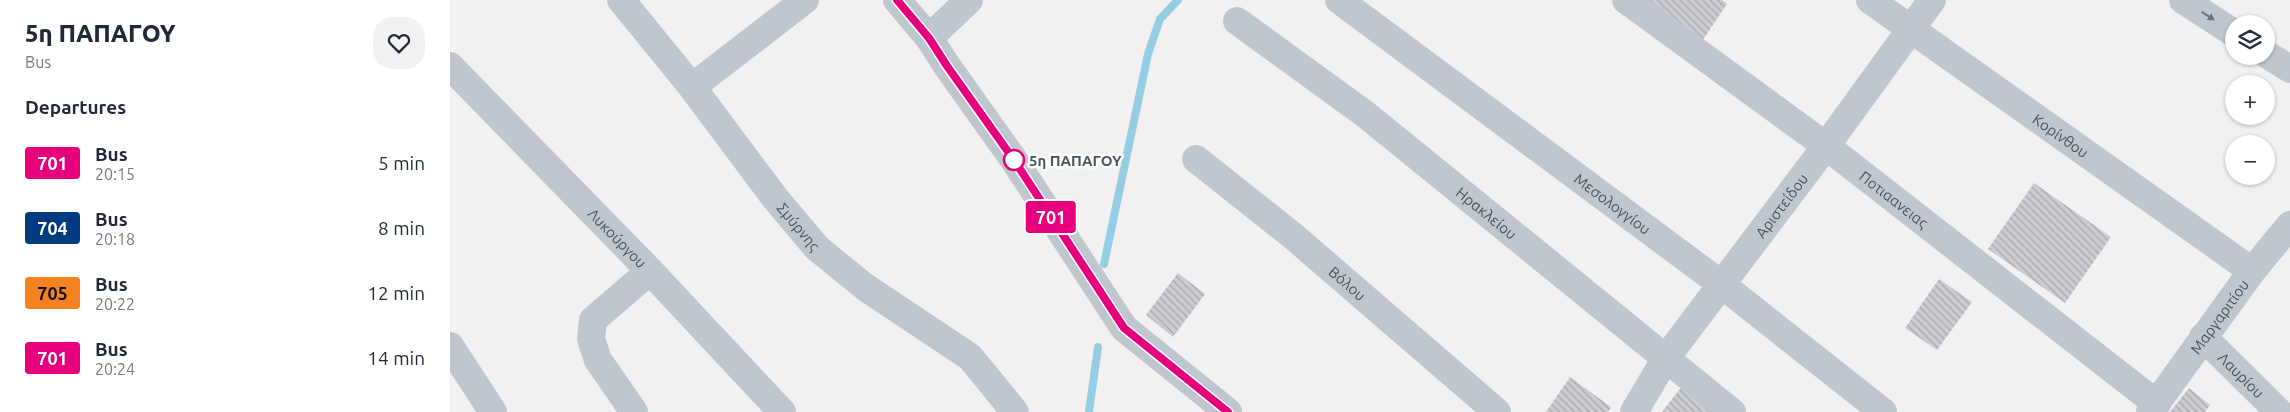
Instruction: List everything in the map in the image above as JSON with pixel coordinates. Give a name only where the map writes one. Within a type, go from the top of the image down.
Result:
[{"type":"street","name":"Σμύρνης","points":[[621,0],[692,87],[775,198],[817,248],[865,287],[970,358],[1015,412]]},
{"type":"street","points":[[692,87],[805,0]]},
{"type":"street","points":[[897,0],[929,38],[1014,160],[1124,328],[1228,412]]},
{"type":"street","points":[[929,38],[969,0]]},
{"type":"street","name":"Μεσολογγίου","points":[[1339,0],[1721,284],[1883,412]]},
{"type":"street","name":"Ποτιαανειας","points":[[1626,0],[1826,146],[2154,408]]},
{"type":"street","name":"Κορίνθου","points":[[1870,0],[2252,271]]},
{"type":"street","name":"Αριστείδου","points":[[1634,412],[1666,358],[1826,146],[1932,0]]},
{"type":"street","points":[[2183,0],[2225,27]]},
{"type":"street","name":"Ηρακλείου","points":[[1237,21],[1365,114],[1732,412]]},
{"type":"street","points":[[2275,60],[2290,69]]},
{"type":"street","name":"Λυκούργου","points":[[450,66],[650,271],[782,412]]},
{"type":"street","name":"Βόλου","points":[[1196,159],[1293,236],[1497,412]]},
{"type":"street","name":"Μαργαριτίου","points":[[2154,408],[2252,271],[2285,243]]},
{"type":"street","points":[[634,412],[598,360],[591,339],[593,320],[650,271]]},
{"type":"street","name":"Λαυρίου","points":[[2203,337],[2279,412]]},
{"type":"street","points":[[450,346],[493,412]]},
{"type":"building","points":[[1643,0],[1722,0],[1727,4],[1702,41]]},
{"type":"building","points":[[2034,183],[2111,237],[2065,303],[1988,249]]},
{"type":"building","points":[[1178,273],[1205,294],[1173,337],[1146,315]]},
{"type":"building","points":[[1939,279],[1972,302],[1937,350],[1905,328]]},
{"type":"building","points":[[1570,377],[1611,407],[1608,412],[1546,412]]},
{"type":"building","points":[[1683,385],[1715,412],[1662,412]]},
{"type":"building","points":[[2189,388],[2210,405],[2205,412],[2170,412]]},
{"type":"waterway","points":[[1104,264],[1148,54],[1160,19],[1178,0]]},
{"type":"waterway","points":[[1089,412],[1098,347]]},
{"type":"bus line","name":"701","points":[[897,0],[929,38],[1014,160],[1124,328],[1228,412]]},
{"type":"place","name":"5η ΠΑΠΑΓΟΥ","points":[[1014,160]]}]
